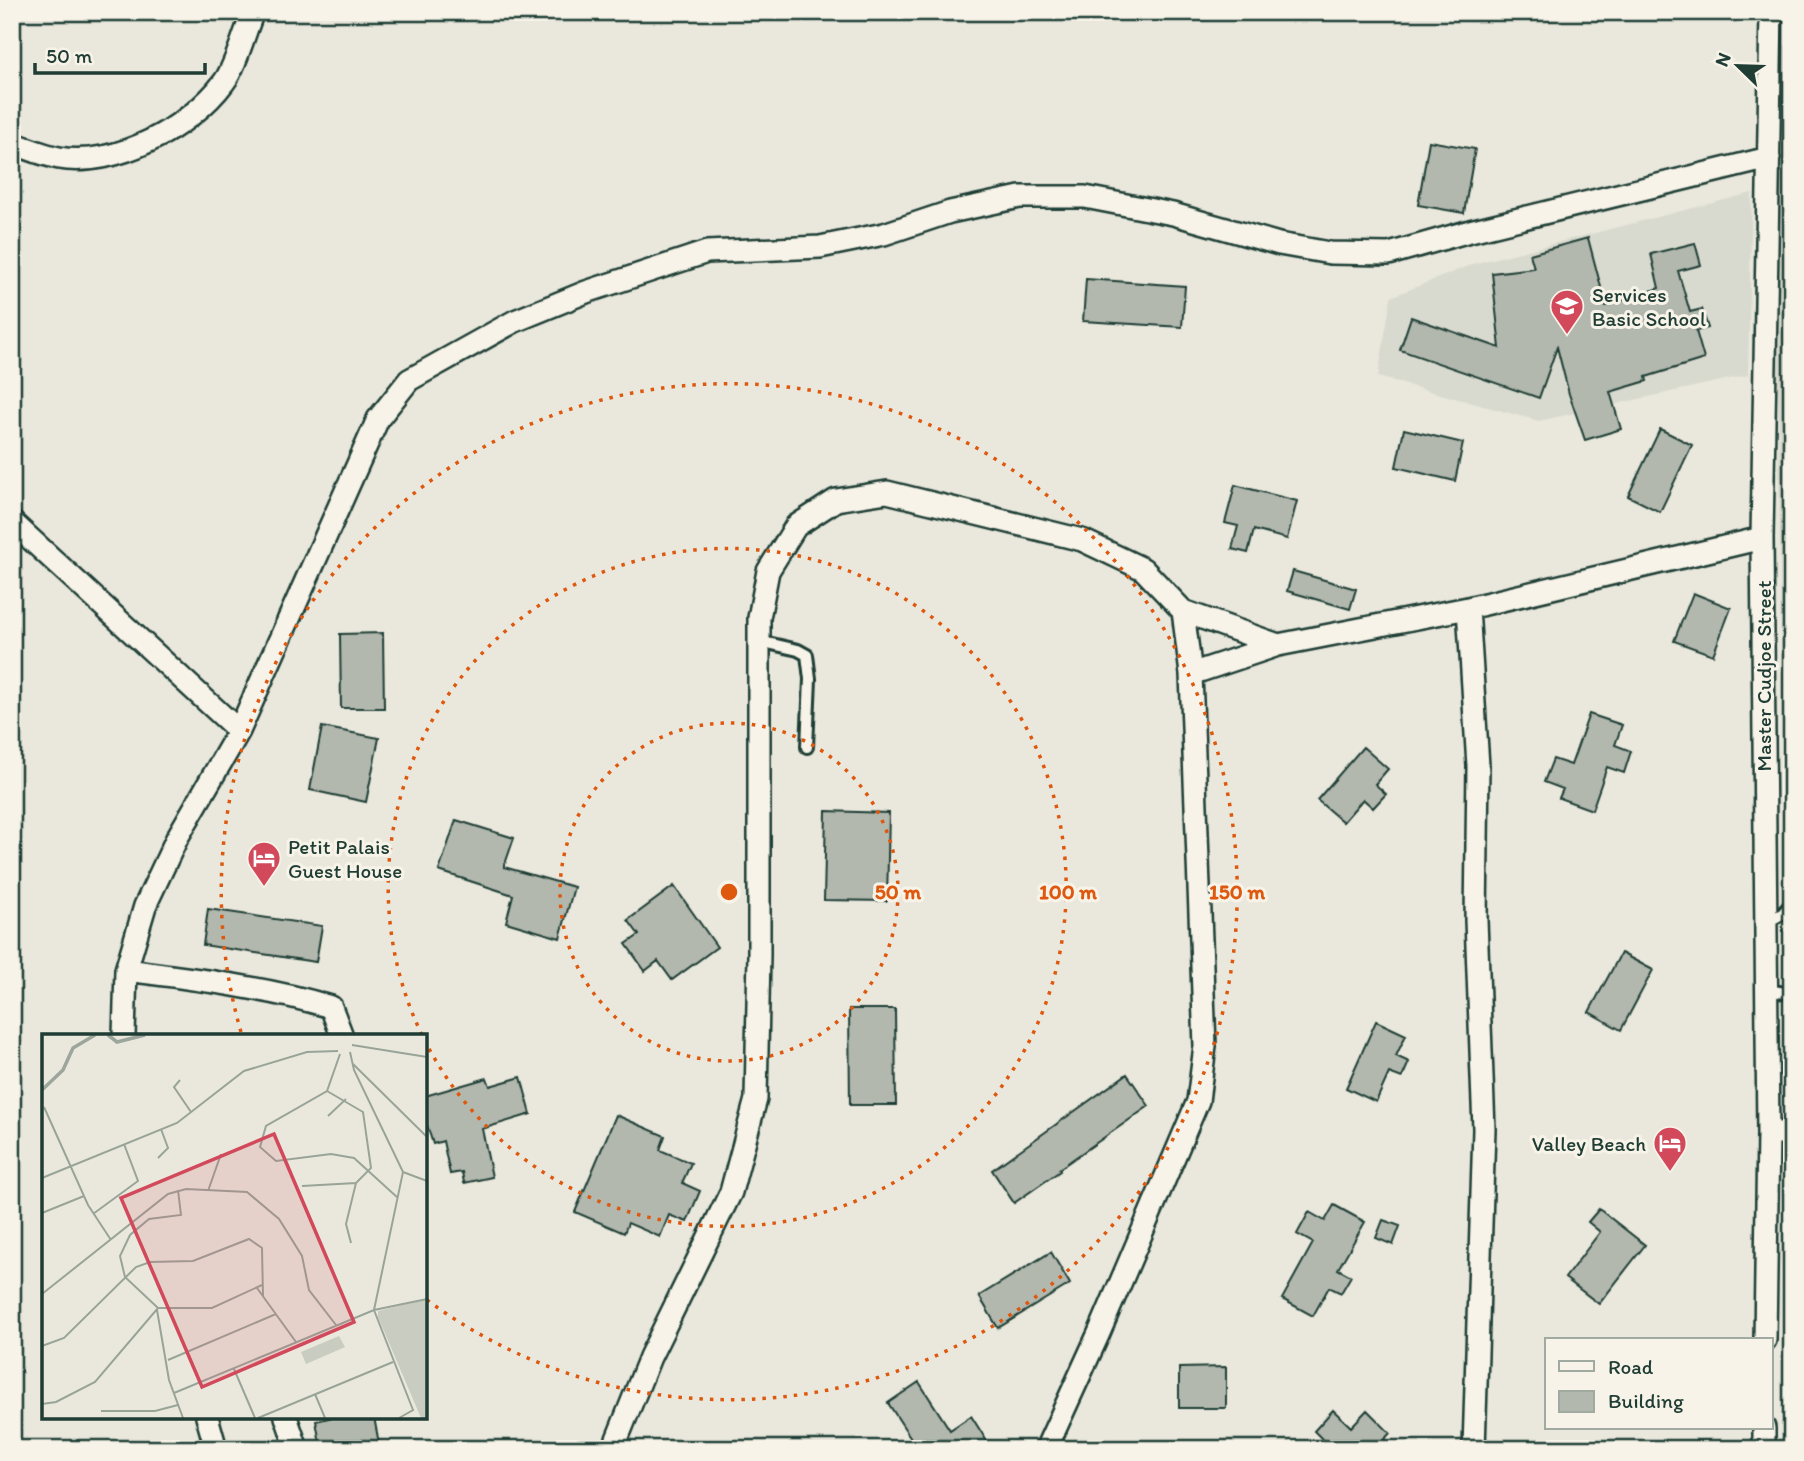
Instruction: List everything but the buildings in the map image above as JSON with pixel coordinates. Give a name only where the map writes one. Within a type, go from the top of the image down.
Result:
[{"type":"street","points":[[12,144],[61,158],[110,157],[176,128],[226,81],[253,12]]},
{"type":"street","name":"Master Cudjoe Street","points":[[1765,1338],[1768,1133],[1762,538],[1771,12]]},
{"type":"street","points":[[124,1034],[126,970],[145,906],[177,838],[239,730],[378,419],[409,380],[515,321],[586,292],[707,252],[820,247],[884,234],[950,212],[1020,197],[1085,197],[1173,214],[1279,244],[1330,253],[1389,254],[1470,231],[1769,158]]},
{"type":"street","points":[[613,1449],[650,1357],[731,1192],[756,1100],[760,618],[768,571],[796,526],[836,500],[887,492],[1082,540],[1143,569],[1183,611],[1278,645]]},
{"type":"street","points":[[12,522],[239,730]]},
{"type":"street","points":[[1191,674],[1278,645],[1468,608],[1762,538]]},
{"type":"street","points":[[1468,608],[1478,766],[1476,920],[1484,1129],[1474,1449]]},
{"type":"street","points":[[1046,1449],[1198,1101],[1205,1046],[1191,674],[1183,611]]},
{"type":"street","points":[[126,970],[212,982],[322,1004],[331,1007],[340,1034]]},
{"type":"street","points":[[1768,1133],[1792,1133]]},
{"type":"street","points":[[207,1419],[216,1449]]},
{"type":"street","points":[[287,1419],[297,1449]]},
{"type":"street","points":[[1764,1430],[1764,1449]]},
{"type":"lane","points":[[759,641],[807,655],[810,679],[807,747]]},
{"type":"lane","points":[[1765,923],[1782,914],[1792,903]]},
{"type":"lane","points":[[1766,990],[1792,994]]},
{"type":"shaded area","points":[[1774,45],[1792,45],[1792,649],[1781,648]]},
{"type":"shaded area","name":"Services Basic School","points":[[1752,193],[1748,375],[1539,421],[1378,377],[1391,297],[1473,264]]},
{"type":"place","name":"Services Basic School","points":[[1567,336]]},
{"type":"place","name":"Petit Palais Guest House","points":[[264,888]]},
{"type":"place","name":"Valley Beach","points":[[1670,1173]]}]
